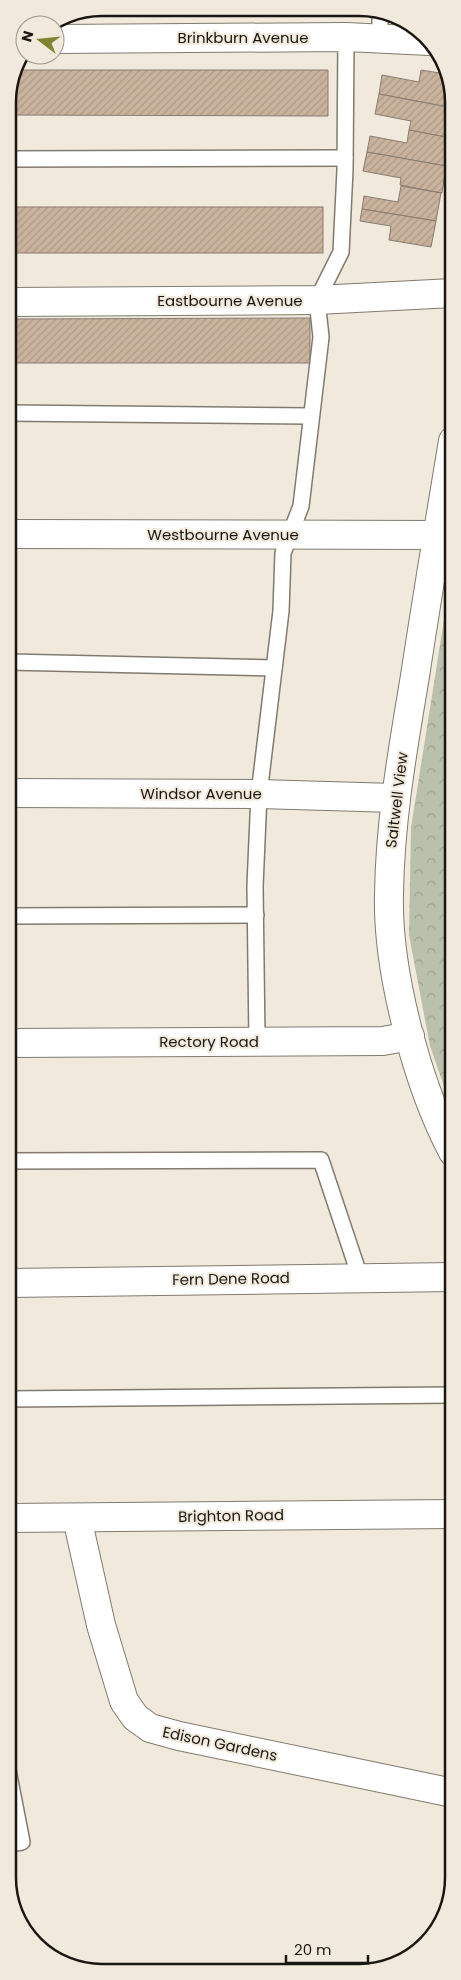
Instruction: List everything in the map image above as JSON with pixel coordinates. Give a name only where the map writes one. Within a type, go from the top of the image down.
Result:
[{"type":"street","name":"Brinkburn Avenue","points":[[65,39],[346,37],[418,41]]},
{"type":"street","name":"Eastbourne Avenue","points":[[16,302],[317,300],[445,293]]},
{"type":"street","name":"Saltwell View","points":[[445,488],[395,798],[391,831],[389,896],[392,945],[399,990],[410,1036],[431,1105],[445,1135]]},
{"type":"street","name":"Westbourne Avenue","points":[[16,534],[437,535]]},
{"type":"street","name":"Windsor Avenue","points":[[16,793],[259,794],[395,798]]},
{"type":"street","name":"Rectory Road","points":[[16,1043],[383,1041],[410,1036]]},
{"type":"street","name":"Fern Dene Road","points":[[16,1283],[445,1277]]},
{"type":"street","name":"Brighton Road","points":[[16,1518],[445,1514]]},
{"type":"street","name":"Edison Gardens","points":[[77,1518],[101,1625],[124,1701],[135,1717],[150,1728],[179,1736],[445,1791]]},
{"type":"lane","points":[[380,19],[380,39]]},
{"type":"lane","points":[[257,1042],[256,915],[259,794],[281,611],[283,553],[301,506],[321,337],[317,300],[341,252],[345,158],[346,37]]},
{"type":"lane","points":[[16,159],[345,158]]},
{"type":"lane","points":[[16,413],[311,416]]},
{"type":"lane","points":[[16,662],[274,668]]},
{"type":"lane","points":[[16,916],[256,915]]},
{"type":"lane","points":[[16,1161],[321,1160],[360,1277]]},
{"type":"lane","points":[[16,1399],[445,1395]]},
{"type":"lane","points":[[16,1811],[22,1842],[16,1843]]},
{"type":"green space","points":[[445,613],[445,1089],[430,1046],[409,935],[411,828]]},
{"type":"building","points":[[23,70],[328,70],[328,116],[16,115],[16,96]]},
{"type":"building","points":[[421,70],[439,73],[444,91],[445,106],[379,94],[382,75],[419,82]]},
{"type":"building","points":[[379,94],[445,106],[445,137],[409,130],[411,121],[375,114]]},
{"type":"building","points":[[409,130],[445,137],[445,166],[367,152],[370,136],[407,143]]},
{"type":"building","points":[[367,152],[445,166],[442,193],[400,185],[401,178],[363,171]]},
{"type":"building","points":[[401,186],[441,193],[436,221],[362,209],[364,196],[398,202]]},
{"type":"building","points":[[16,207],[323,207],[323,253],[16,253]]},
{"type":"building","points":[[362,209],[436,221],[431,247],[389,240],[391,226],[360,221]]},
{"type":"building","points":[[310,318],[310,363],[16,363],[16,319]]}]
